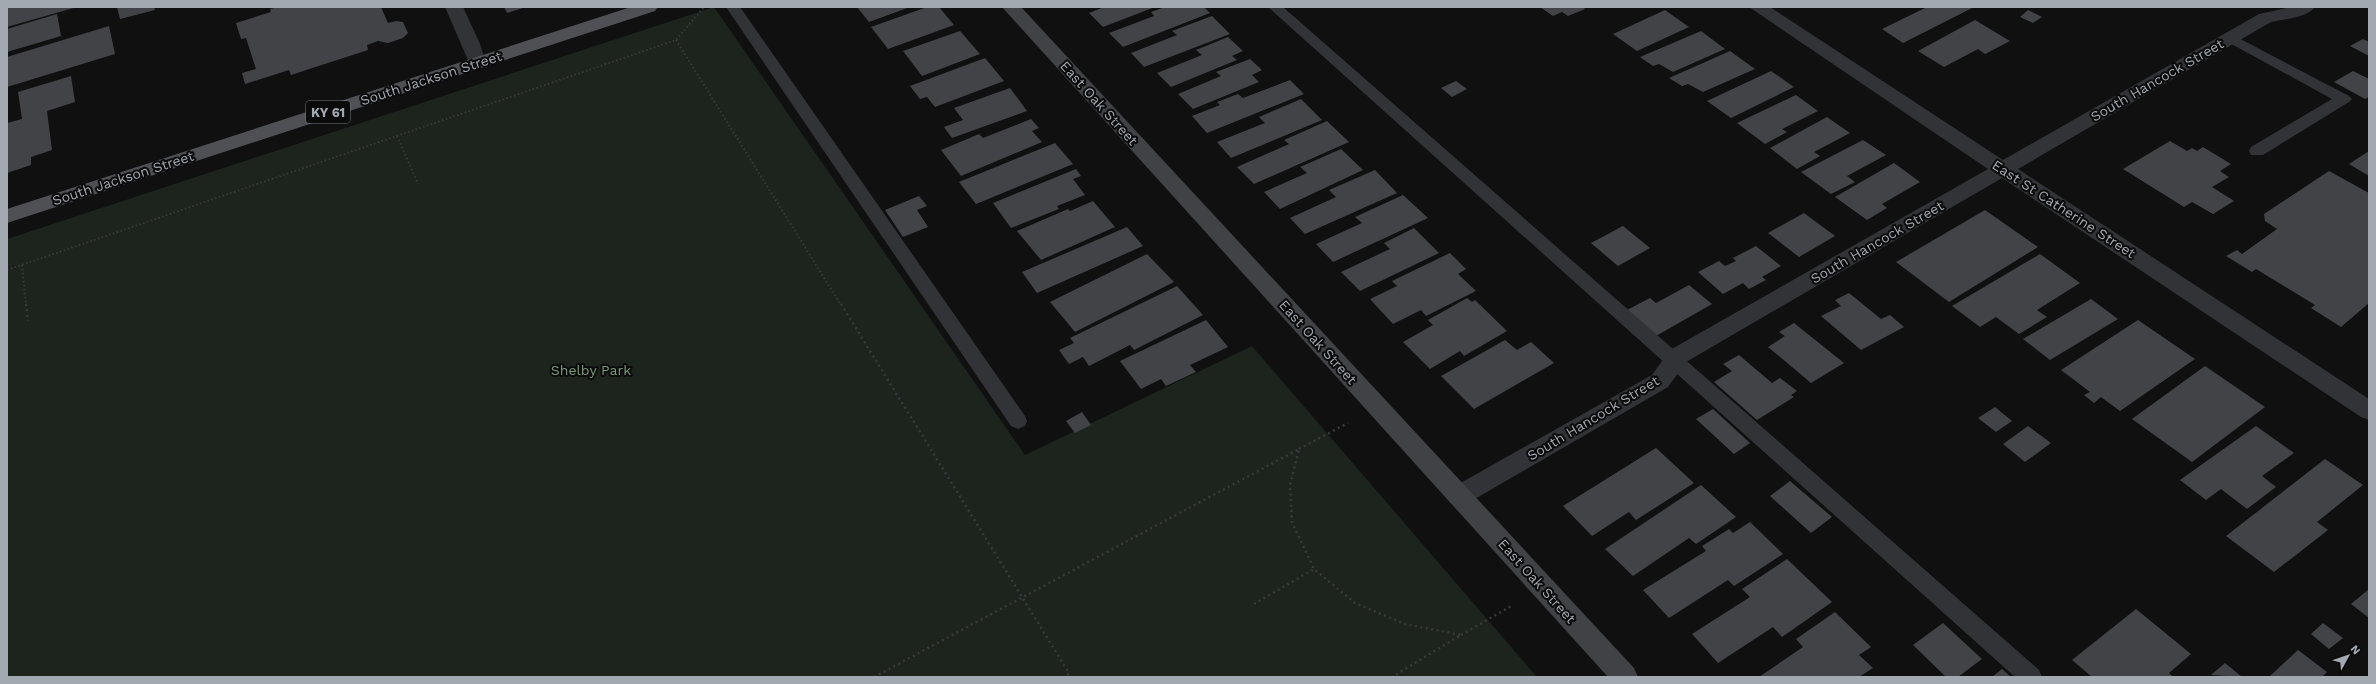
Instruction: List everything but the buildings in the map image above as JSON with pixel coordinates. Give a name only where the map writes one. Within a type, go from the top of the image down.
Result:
[{"type":"main road","name":"South Jackson Street","points":[[7,216],[649,7]]},
{"type":"main road","name":"East Oak Street","points":[[1011,7],[1624,677]]},
{"type":"street","points":[[454,7],[472,44],[477,63]]},
{"type":"street","name":"East St Catherine Street","points":[[1758,7],[2369,411]]},
{"type":"street","name":"South Hancock Street","points":[[1459,496],[1660,381],[1678,356],[2265,18],[2279,14],[2295,13],[2302,8]]},
{"type":"lane","points":[[733,7],[1018,421]]},
{"type":"lane","points":[[1275,7],[2031,677]]},
{"type":"lane","points":[[2231,38],[2344,99],[2257,151]]},
{"type":"path","points":[[7,270],[676,40],[704,7]]},
{"type":"path","points":[[676,40],[1023,597],[1069,673],[1066,677]]},
{"type":"path","points":[[397,136],[418,184]]},
{"type":"path","points":[[22,265],[28,322]]},
{"type":"path","points":[[874,677],[1378,408]]},
{"type":"path","points":[[1299,449],[1290,485],[1292,522],[1314,569],[1355,603],[1405,624],[1461,635]]},
{"type":"path","points":[[1254,604],[1314,569]]},
{"type":"path","points":[[1392,677],[1543,588]]},
{"type":"green space","name":"Shelby Park","points":[[714,7],[1025,455],[1252,346],[1537,677],[7,677],[7,239]]}]
